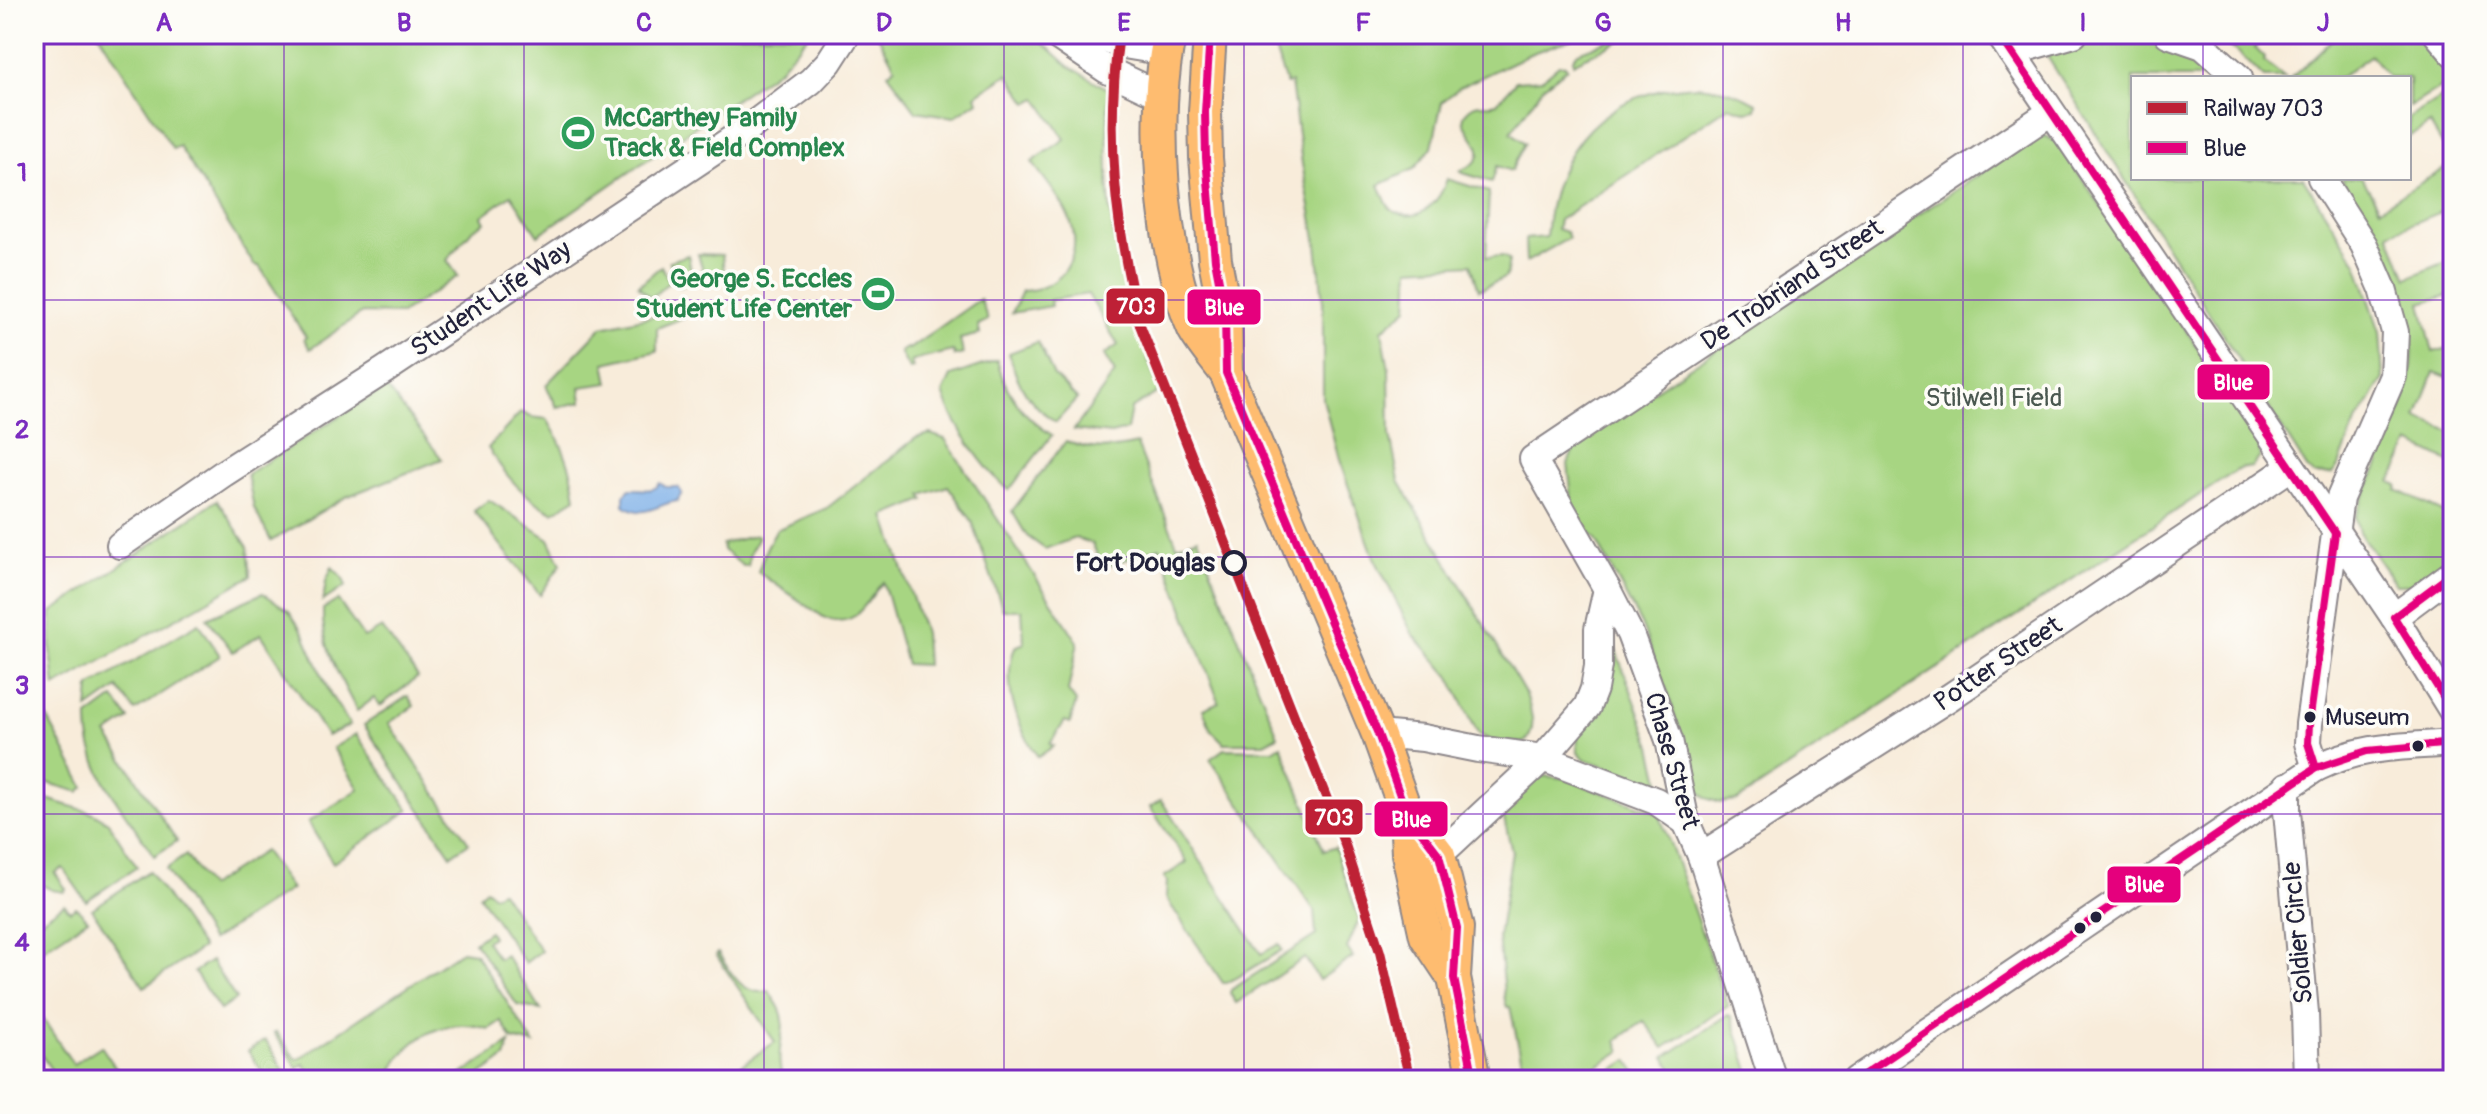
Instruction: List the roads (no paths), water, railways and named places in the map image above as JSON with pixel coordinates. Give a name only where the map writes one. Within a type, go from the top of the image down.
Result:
[{"type":"main road","points":[[1210,34],[1205,112],[1206,158],[1214,248],[1225,313],[1226,373]]},
{"type":"main road","points":[[1168,43],[1160,95],[1163,175],[1178,279],[1195,330],[1226,373],[1378,734],[1406,812],[1408,854],[1426,936],[1454,978]]},
{"type":"main road","points":[[1168,43],[1178,94],[1180,165],[1188,243],[1196,276],[1224,333]]},
{"type":"main road","points":[[1406,812],[1439,855],[1457,928],[1454,978],[1474,1080]]},
{"type":"street","name":"Student Life Way","points":[[120,545],[224,473],[385,370],[757,122],[811,81],[829,62],[847,34]]},
{"type":"street","points":[[1054,34],[1107,70],[1160,95]]},
{"type":"street","points":[[1091,34],[1118,44],[1168,43]]},
{"type":"street","points":[[2074,34],[2005,43],[2394,617],[2453,712]]},
{"type":"street","points":[[2168,34],[2203,46],[2237,76]]},
{"type":"street","points":[[2437,34],[2453,53]]},
{"type":"street","name":"De Trobriand Street","points":[[1533,459],[2051,112]]},
{"type":"street","points":[[2316,768],[2308,743],[2309,724],[2340,498],[2393,376],[2395,332],[2383,289],[2364,245],[2322,180]]},
{"type":"street","name":"Chase Street","points":[[1533,459],[1607,589],[1641,662],[1669,740],[1686,822],[1701,856],[1773,1080]]},
{"type":"street","name":"Potter Street","points":[[1701,856],[1950,697],[2291,467]]},
{"type":"street","points":[[2394,617],[2453,573]]},
{"type":"street","points":[[1439,855],[1543,758],[1587,707],[1598,666],[1598,629],[1607,589]]},
{"type":"street","points":[[1378,734],[1423,738],[1543,758],[1656,801],[1686,822]]},
{"type":"street","points":[[1856,1080],[2316,768],[2342,755],[2367,749],[2453,743]]},
{"type":"street","name":"Soldier Circle","points":[[2287,786],[2305,1013],[2307,1080]]},
{"type":"water","points":[[660,483],[666,487],[678,487],[682,493],[677,501],[644,511],[624,505],[624,495],[630,489],[650,489]]},
{"type":"rail line","name":"703","points":[[1119,34],[1113,109],[1115,181],[1124,252],[1140,325],[1345,845],[1380,952],[1410,1080]]},
{"type":"place","name":"McCarthey Family Track & Field Complex","points":[[578,133]]},
{"type":"place","name":"George S. Eccles Student Life Center","points":[[878,294]]},
{"type":"place","name":"Fort Douglas","points":[[1234,563]]},
{"type":"place","name":"Museum","points":[[2310,717]]},
{"type":"park label","name":"Stilwell Field","points":[[1994,398]]}]
